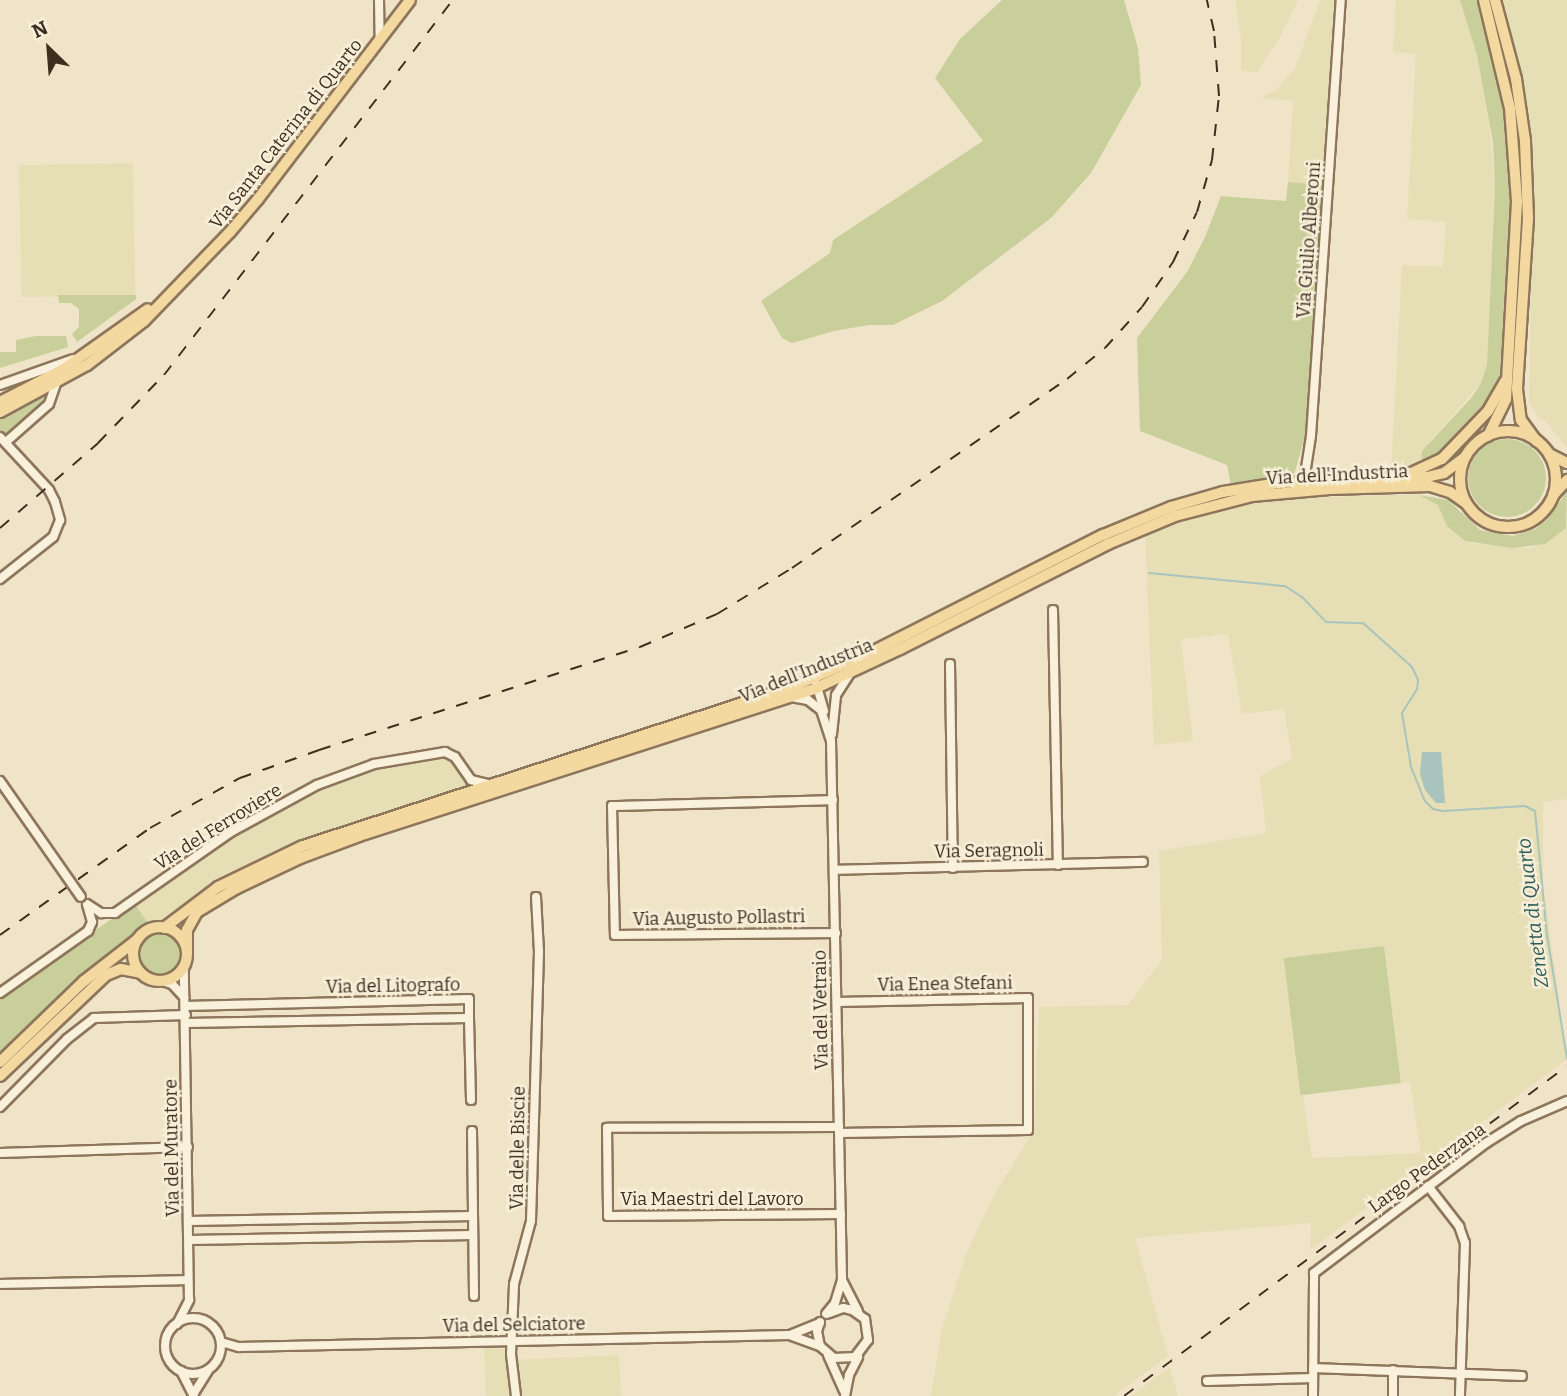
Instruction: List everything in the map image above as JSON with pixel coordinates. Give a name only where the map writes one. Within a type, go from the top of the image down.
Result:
[{"type":"main road","name":"Via Santa Caterina di Quarto","points":[[0,412],[56,384],[130,334],[258,199],[410,0]]},
{"type":"main road","points":[[1484,0],[1505,76],[1517,170],[1516,240],[1508,374],[1503,408],[1488,436],[1465,457],[1460,481],[1466,503],[1483,520],[1506,527],[1529,522],[1539,516],[1567,480]]},
{"type":"main road","points":[[1495,0],[1516,79],[1525,141],[1528,218],[1517,390],[1521,419],[1548,453],[1567,463]]},
{"type":"main road","name":"Via Santa Caterina di Quarto","points":[[0,402],[85,355],[181,282]]},
{"type":"main road","points":[[1396,477],[1424,470],[1442,459],[1488,411],[1508,374]]},
{"type":"main road","points":[[1488,436],[1518,432],[1536,441]]},
{"type":"main road","points":[[1548,453],[1555,474],[1553,496]]},
{"type":"main road","name":"Via dell'Industria","points":[[187,952],[187,930],[197,912],[237,888],[300,858],[359,836],[791,697],[1148,515],[1223,492],[1304,481],[1436,476],[1465,457]]},
{"type":"main road","name":"Via dell'Industria","points":[[164,928],[218,887],[291,851],[742,704],[852,672],[1108,544],[1197,509],[1284,492],[1418,486],[1443,489],[1466,503]]},
{"type":"main road","points":[[0,1062],[84,981],[149,930],[164,928],[177,933],[187,952],[184,966],[175,976],[162,981],[121,969],[106,975],[0,1076]]},
{"type":"main road","points":[[138,939],[134,960],[141,973]]},
{"type":"street","points":[[379,0],[379,40]]},
{"type":"street","name":"Via Giulio Alberoni","points":[[1304,481],[1311,436],[1341,0]]},
{"type":"street","points":[[0,386],[85,355]]},
{"type":"street","points":[[0,579],[53,537],[60,520],[55,502],[48,491],[3,440],[49,404],[56,384]]},
{"type":"street","points":[[1053,610],[1058,865]]},
{"type":"street","points":[[950,664],[953,868]]},
{"type":"street","name":"Via del Vetraio","points":[[827,1314],[835,1303],[842,1280],[831,740],[834,705],[839,686],[852,672]]},
{"type":"street","points":[[819,683],[834,705]]},
{"type":"street","name":"Via del Vetraio","points":[[819,683],[831,740]]},
{"type":"street","points":[[791,697],[808,700],[826,717]]},
{"type":"street","name":"Via del Ferroviere","points":[[84,900],[101,914],[115,913],[231,832],[317,785],[374,764],[445,752],[455,757],[475,782],[492,784]]},
{"type":"street","points":[[0,781],[84,900],[92,922],[88,931],[0,993]]},
{"type":"street","name":"Via Augusto Pollastri","points":[[833,800],[612,806],[615,935],[836,933]]},
{"type":"street","name":"Via Seragnoli","points":[[834,870],[1143,862]]},
{"type":"street","name":"Via delle Biscie","points":[[516,1396],[511,1340],[514,1284],[531,1221],[539,953],[536,897]]},
{"type":"street","name":"Via del Muratore","points":[[177,1324],[189,1300],[184,966]]},
{"type":"street","points":[[0,1107],[67,1039],[93,1018],[185,1010],[172,984],[162,981]]},
{"type":"street","name":"Via Enea Stefani","points":[[837,1002],[1028,998],[1028,1130],[839,1130]]},
{"type":"street","name":"Via del Litografo","points":[[469,999],[469,1018],[323,1021],[185,1010],[323,1002],[469,999]]},
{"type":"street","points":[[323,1002],[323,1021]]},
{"type":"street","points":[[469,1018],[471,1100]]},
{"type":"street","name":"Largo Pederzana","points":[[1313,1368],[1314,1273],[1502,1132],[1567,1101]]},
{"type":"street","name":"Via Maestri del Lavoro","points":[[839,1130],[607,1128],[608,1216],[841,1214]]},
{"type":"street","points":[[472,1131],[474,1296]]},
{"type":"street","points":[[0,1153],[188,1147]]},
{"type":"street","points":[[1428,1186],[1459,1226],[1465,1243],[1460,1396]]},
{"type":"street","points":[[189,1221],[473,1216]]},
{"type":"street","points":[[189,1240],[473,1235]]},
{"type":"street","points":[[0,1284],[188,1280]]},
{"type":"street","name":"Via del Vetraio","points":[[842,1280],[860,1314]]},
{"type":"street","points":[[189,1300],[204,1321]]},
{"type":"street","points":[[843,1308],[860,1314],[869,1333],[854,1362],[844,1393],[818,1339],[820,1323],[827,1314],[843,1308]]},
{"type":"street","points":[[195,1319],[204,1321],[212,1326],[221,1342],[220,1355],[194,1394],[181,1371],[168,1358],[166,1349],[170,1331],[177,1324],[195,1319]]},
{"type":"street","name":"Via del Selciatore","points":[[221,1342],[239,1347],[790,1335],[820,1323]]},
{"type":"street","name":"Via del Selciatore","points":[[790,1335],[820,1346]]},
{"type":"street","name":"Via del Selciatore","points":[[220,1355],[239,1347]]},
{"type":"street","points":[[827,1355],[848,1360],[861,1353]]},
{"type":"street","points":[[1313,1396],[1313,1368],[1522,1376]]},
{"type":"street","points":[[181,1371],[195,1374],[209,1370]]},
{"type":"street","points":[[1393,1396],[1394,1370]]},
{"type":"street","points":[[1207,1381],[1313,1378]]},
{"type":"shaded area","points":[[1235,0],[1298,0],[1280,37],[1257,72],[1241,71],[1241,39]]},
{"type":"shaded area","points":[[1320,0],[1338,0],[1323,185],[1288,182],[1293,101],[1261,98],[1277,89],[1295,68]]},
{"type":"shaded area","points":[[1396,0],[1460,0],[1477,55],[1488,108],[1495,188],[1487,365],[1481,383],[1431,440],[1421,467],[1391,472],[1402,265],[1443,267],[1446,222],[1407,219],[1416,54],[1393,52]]},
{"type":"shaded area","points":[[1503,0],[1567,0],[1567,448],[1529,402],[1533,146],[1523,81]]},
{"type":"shaded area","points":[[133,163],[135,295],[21,297],[19,165]]},
{"type":"shaded area","points":[[1419,495],[1438,505],[1465,541],[1477,544],[1531,548],[1556,536],[1567,526],[1567,799],[1543,802],[1543,882],[1567,1059],[1310,1250],[1311,1223],[1135,1238],[1168,1356],[1114,1396],[931,1396],[942,1329],[966,1254],[994,1195],[1034,1130],[1039,1007],[1128,1005],[1162,960],[1159,851],[1266,833],[1260,776],[1292,759],[1284,709],[1242,714],[1228,634],[1181,639],[1193,741],[1154,745],[1145,535],[1197,517],[1249,504],[1301,498]],"holes":[[[1384,946],[1400,1083],[1410,1082],[1421,1153],[1312,1158],[1284,962]]]},
{"type":"shaded area","points":[[437,756],[449,759],[472,786],[292,846],[201,892],[167,919],[148,923],[134,903],[234,836],[319,789],[375,767]]},
{"type":"shaded area","points":[[484,1347],[506,1350],[513,1360],[619,1355],[621,1396],[486,1396]]},
{"type":"shaded area","points":[[1170,1367],[1178,1396],[1131,1396]]},
{"type":"green space","points":[[1002,0],[1124,0],[1138,48],[1141,85],[1091,173],[1051,218],[942,301],[893,325],[869,325],[834,331],[792,343],[782,338],[761,301],[830,253],[833,240],[983,141],[935,78],[960,39]]},
{"type":"green space","points":[[1460,0],[1478,0],[1504,102],[1508,133],[1511,219],[1503,369],[1495,397],[1446,452],[1421,467],[1422,451],[1472,397],[1481,383],[1487,365],[1495,188],[1493,142],[1477,55]]},
{"type":"green space","points":[[1288,182],[1323,185],[1305,436],[1294,475],[1231,485],[1227,465],[1140,431],[1137,338],[1187,272],[1205,237],[1221,196],[1286,201]]},
{"type":"green space","points":[[58,295],[136,295],[136,299],[77,342],[72,334],[79,327],[79,309],[71,303],[59,303]]},
{"type":"green space","points":[[36,336],[66,336],[68,347],[0,368],[0,352],[16,352],[16,340]]},
{"type":"green space","points":[[50,392],[44,404],[3,437],[0,433],[0,416]]},
{"type":"green space","points":[[1507,439],[1522,442],[1539,456],[1546,478],[1543,493],[1529,510],[1507,517],[1492,514],[1475,500],[1468,478],[1471,463],[1485,446]]},
{"type":"green space","points":[[1567,491],[1566,528],[1545,544],[1512,548],[1465,541],[1447,526],[1438,505],[1419,495],[1448,500],[1480,530],[1513,536],[1535,529],[1547,520]]},
{"type":"green space","points":[[134,903],[148,923],[67,990],[0,1056],[0,998]]},
{"type":"green space","points":[[160,933],[175,939],[181,954],[175,969],[160,975],[145,969],[139,954],[145,939]]},
{"type":"green space","points":[[1384,946],[1401,1083],[1301,1095],[1284,958]]},
{"type":"water","points":[[1422,752],[1441,752],[1445,803],[1436,803],[1425,790],[1420,774]]},
{"type":"waterway","name":"Zenetta di Quarto","points":[[1149,573],[1285,586],[1302,597],[1326,622],[1363,623],[1412,667],[1418,680],[1417,689],[1402,713],[1411,767],[1425,801],[1433,809],[1443,811],[1525,806],[1535,811],[1547,935],[1567,1058]]},
{"type":"railway","points":[[0,528],[98,443],[164,375],[453,0]]},
{"type":"railway","points":[[0,935],[150,828],[240,778],[640,647],[717,614],[792,568],[1067,379],[1105,348],[1142,307],[1173,262],[1197,212],[1212,160],[1219,96],[1214,31],[1207,0]]},
{"type":"railway","points":[[1124,1396],[1567,1066]]}]
